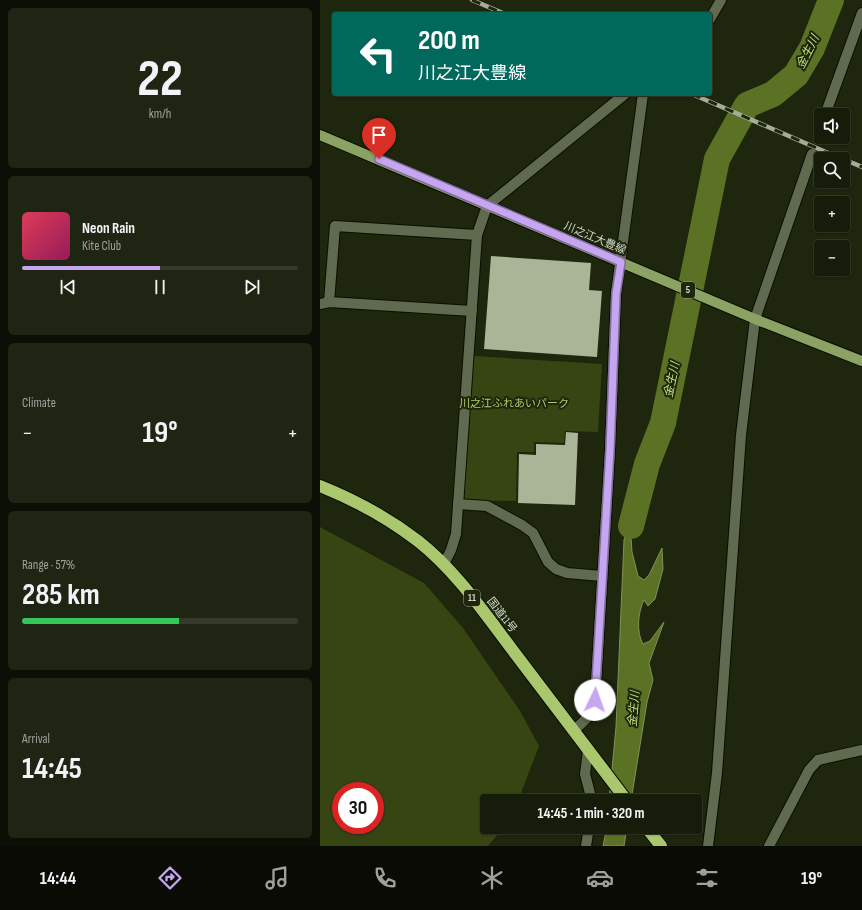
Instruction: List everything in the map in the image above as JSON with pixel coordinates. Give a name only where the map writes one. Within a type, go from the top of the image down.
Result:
[{"type":"highway","name":"国道11号","points":[[320,486],[350,499],[397,526],[419,542],[444,564],[482,610],[622,794]]},
{"type":"highway","points":[[652,834],[661,846]]},
{"type":"main road","name":"川之江大豊線","points":[[320,135],[755,319],[862,361]]},
{"type":"street","points":[[712,16],[721,0]]},
{"type":"street","points":[[828,108],[862,13]]},
{"type":"street","points":[[444,564],[451,550],[456,534],[477,235],[487,206],[624,96]]},
{"type":"street","points":[[574,730],[585,721],[592,710],[595,700],[616,294],[643,96]]},
{"type":"street","points":[[708,846],[717,773],[741,435],[755,319],[812,154]]},
{"type":"street","points":[[472,311],[324,303],[335,226],[477,235]]},
{"type":"street","points":[[458,504],[487,506],[522,525],[532,533],[548,562],[556,569],[567,573],[602,576]]},
{"type":"street","points":[[588,750],[585,774],[590,794]]},
{"type":"street","points":[[769,846],[809,770],[818,760],[862,750]]},
{"type":"street","points":[[586,846],[588,834]]},
{"type":"path","points":[[812,154],[815,144]]},
{"type":"green space","name":"川之江ふれあいパーク","points":[[473,356],[602,364],[598,432],[565,431],[564,443],[534,442],[534,452],[517,452],[516,501],[463,500]]},
{"type":"green space","points":[[320,527],[424,583],[463,628],[520,711],[539,746],[521,794],[480,794],[480,834],[498,834],[488,846],[320,846]]},
{"type":"water","points":[[649,448],[631,537],[632,552],[638,576],[644,580],[649,575],[662,548],[663,569],[655,599],[648,606],[644,600],[640,610],[639,634],[643,644],[650,641],[664,622],[649,663],[653,680],[647,702],[632,794],[610,794],[616,727],[624,540]]},
{"type":"water","points":[[606,834],[626,834],[624,846],[603,846]]},
{"type":"building","points":[[491,256],[591,263],[589,290],[602,291],[597,357],[484,349]]},
{"type":"building","points":[[566,432],[578,433],[575,505],[518,503],[519,454],[536,455],[536,444],[565,445]]},
{"type":"waterway","name":"金生川","points":[[631,526],[647,464],[663,423],[717,159],[747,105],[773,94],[796,75],[812,48],[831,0]]},
{"type":"railway","points":[[472,0],[500,12]]},
{"type":"railway","points":[[697,96],[826,152]]},
{"type":"railway","points":[[850,162],[862,167]]},
{"type":"route","points":[[379,159],[621,262],[616,294],[610,450],[595,700]]}]
